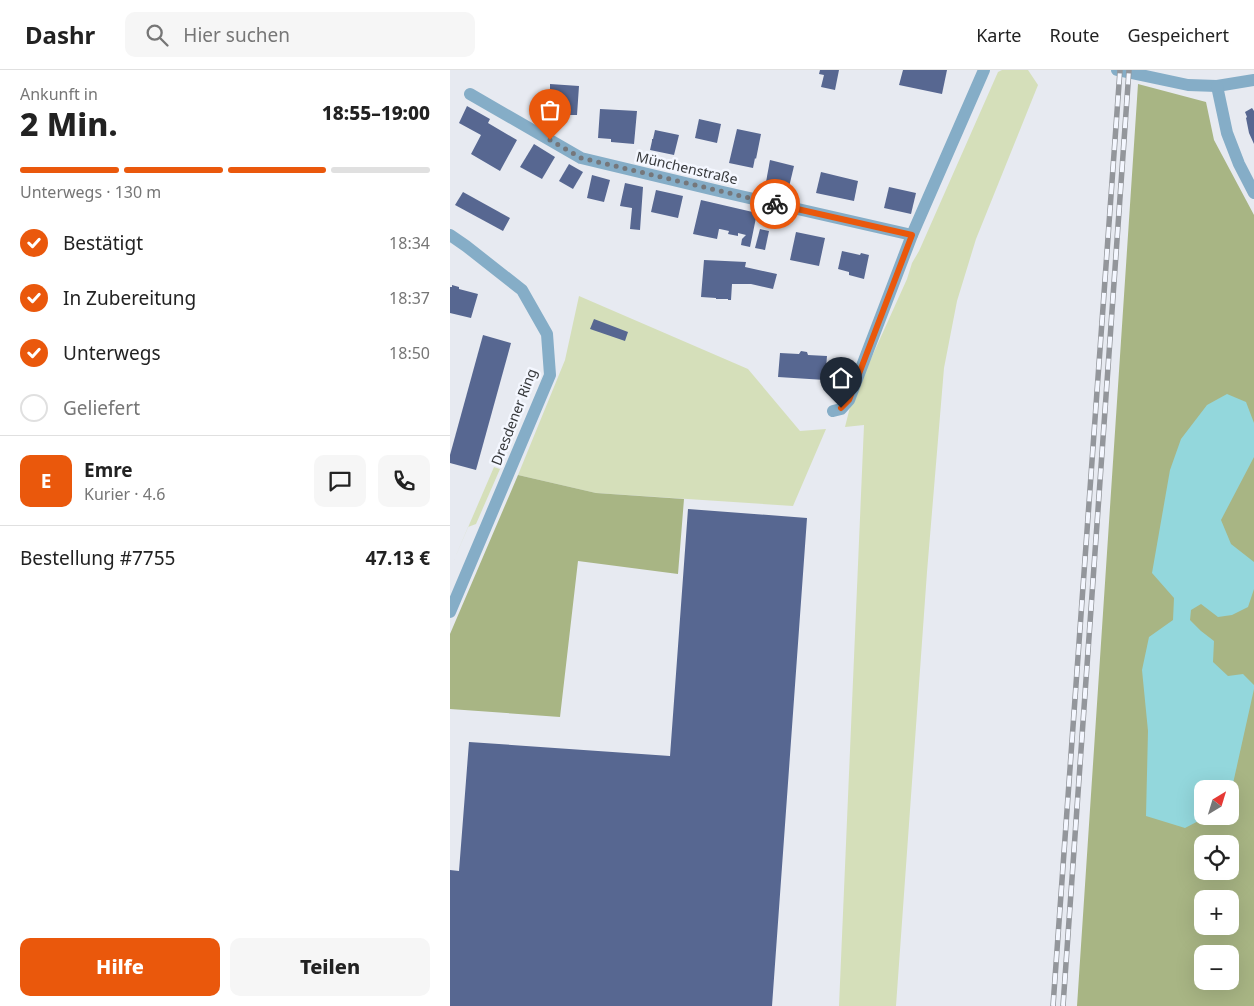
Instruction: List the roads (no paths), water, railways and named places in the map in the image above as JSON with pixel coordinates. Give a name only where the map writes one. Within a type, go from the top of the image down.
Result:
[{"type":"street","points":[[833,411],[841,408],[849,400],[912,235],[984,70]]},
{"type":"street","points":[[1116,70],[1188,84],[1217,86],[1254,80]]},
{"type":"street","points":[[1217,86],[1227,133],[1239,164],[1254,193]]},
{"type":"street","name":"Münchenstraße","points":[[470,94],[581,158],[912,235]]},
{"type":"street","name":"Dresdener Ring","points":[[450,235],[522,290],[547,334],[550,375],[450,612]]},
{"type":"water","points":[[1227,394],[1246,402],[1254,423],[1254,457],[1221,520],[1231,544],[1254,562],[1254,589],[1248,607],[1232,615],[1218,617],[1201,604],[1191,610],[1190,620],[1214,641],[1213,662],[1228,676],[1243,674],[1254,685],[1254,689],[1234,780],[1194,780],[1194,823],[1185,828],[1146,816],[1148,731],[1142,670],[1149,637],[1173,620],[1174,598],[1152,573],[1170,470],[1181,439],[1207,405]]},
{"type":"railway","points":[[1053,1006],[1120,70]]},
{"type":"railway","points":[[1063,1006],[1129,70]]}]
